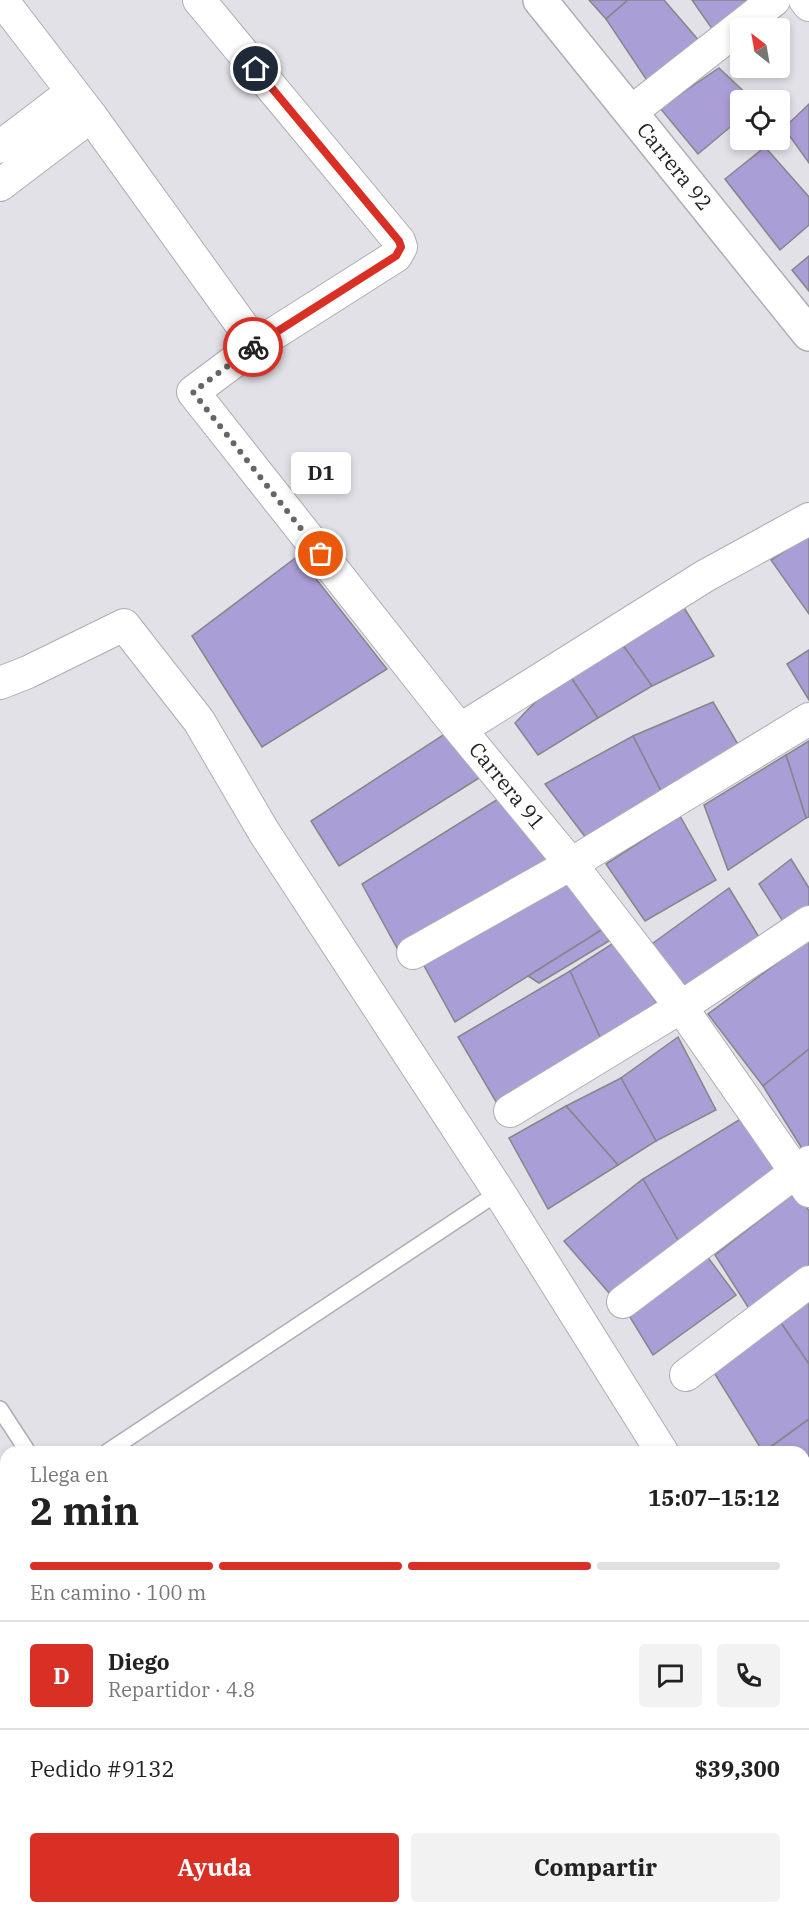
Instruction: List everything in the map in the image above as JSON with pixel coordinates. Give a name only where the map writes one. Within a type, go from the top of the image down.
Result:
[{"type":"street","points":[[2,0],[91,116],[256,345],[396,256],[401,247],[399,241],[200,0]]},
{"type":"street","name":"Carrera 92","points":[[540,0],[809,334]]},
{"type":"street","points":[[631,112],[774,0]]},
{"type":"street","points":[[805,0],[809,5]]},
{"type":"street","points":[[0,147],[72,92]]},
{"type":"street","points":[[0,184],[91,116]]},
{"type":"street","name":"Carrera 91","points":[[256,345],[193,392],[449,716],[571,864],[681,1007],[804,1175]]},
{"type":"street","points":[[461,729],[705,576],[809,519]]},
{"type":"street","points":[[0,683],[28,672],[124,625],[199,721],[264,832],[499,1192],[658,1446]]},
{"type":"street","points":[[413,953],[571,864],[809,719]]},
{"type":"street","points":[[510,1111],[681,1007],[809,922]]},
{"type":"street","points":[[623,1302],[804,1175]]},
{"type":"street","points":[[686,1375],[809,1282]]},
{"type":"lane","points":[[116,1446],[499,1192]]},
{"type":"lane","points":[[0,1409],[23,1446]]},
{"type":"building","points":[[589,0],[628,0],[606,19]]},
{"type":"building","points":[[628,0],[664,0],[700,42],[648,82],[606,19]]},
{"type":"building","points":[[692,0],[755,0],[733,18],[730,18],[730,21],[715,33]]},
{"type":"building","points":[[719,68],[742,90],[730,90],[730,127],[698,154],[660,108]]},
{"type":"building","points":[[809,104],[809,163],[790,136],[790,122]]},
{"type":"building","points":[[761,150],[768,150],[809,197],[809,225],[780,250],[725,179]]},
{"type":"building","points":[[809,256],[809,291],[792,270]]},
{"type":"building","points":[[809,535],[809,614],[771,560]]},
{"type":"building","points":[[298,556],[387,669],[262,747],[192,636]]},
{"type":"building","points":[[678,598],[714,656],[652,686],[617,637]]},
{"type":"building","points":[[617,637],[652,686],[598,718],[566,670]]},
{"type":"building","points":[[809,650],[809,700],[787,664]]},
{"type":"building","points":[[566,670],[598,718],[538,755],[515,723]]},
{"type":"building","points":[[713,702],[739,746],[662,793],[633,736]]},
{"type":"building","points":[[454,728],[487,773],[339,866],[311,821]]},
{"type":"building","points":[[633,736],[662,793],[586,838],[545,784]]},
{"type":"building","points":[[809,741],[809,817],[806,818],[786,755]]},
{"type":"building","points":[[786,755],[806,818],[728,870],[704,805]]},
{"type":"building","points":[[506,794],[549,860],[397,948],[362,884]]},
{"type":"building","points":[[680,816],[716,880],[645,921],[606,864]]},
{"type":"building","points":[[791,859],[809,888],[809,908],[784,923],[759,884]]},
{"type":"building","points":[[567,878],[603,929],[455,1022],[422,962]]},
{"type":"building","points":[[729,888],[762,942],[691,992],[649,946]]},
{"type":"building","points":[[603,929],[609,941],[539,983],[528,976]]},
{"type":"building","points":[[808,940],[809,1049],[763,1086],[708,1014]]},
{"type":"building","points":[[615,942],[663,1012],[603,1044],[570,971]]},
{"type":"building","points":[[570,971],[603,1044],[498,1105],[458,1037]]},
{"type":"building","points":[[678,1037],[716,1110],[656,1141],[621,1078]]},
{"type":"building","points":[[809,1049],[809,1145],[803,1150],[763,1086]]},
{"type":"building","points":[[621,1078],[656,1141],[618,1165],[566,1106]]},
{"type":"building","points":[[566,1106],[618,1165],[548,1209],[509,1138]]},
{"type":"building","points":[[747,1115],[782,1171],[679,1242],[643,1179]]},
{"type":"building","points":[[643,1179],[679,1242],[610,1294],[564,1241]]},
{"type":"building","points":[[797,1191],[809,1211],[809,1274],[753,1315],[715,1255]]},
{"type":"building","points":[[706,1255],[736,1295],[653,1355],[628,1314]]},
{"type":"building","points":[[809,1297],[809,1364],[779,1320]]},
{"type":"building","points":[[779,1320],[809,1364],[809,1419],[771,1446],[759,1446],[713,1371]]},
{"type":"building","points":[[809,1419],[809,1446],[772,1446]]},
{"type":"way so far","points":[[253,347],[193,392],[321,554]]},
{"type":"place","name":"D1","points":[[321,554]]},
{"type":"route","points":[[253,347],[396,256],[401,247],[399,241],[256,69]]}]
